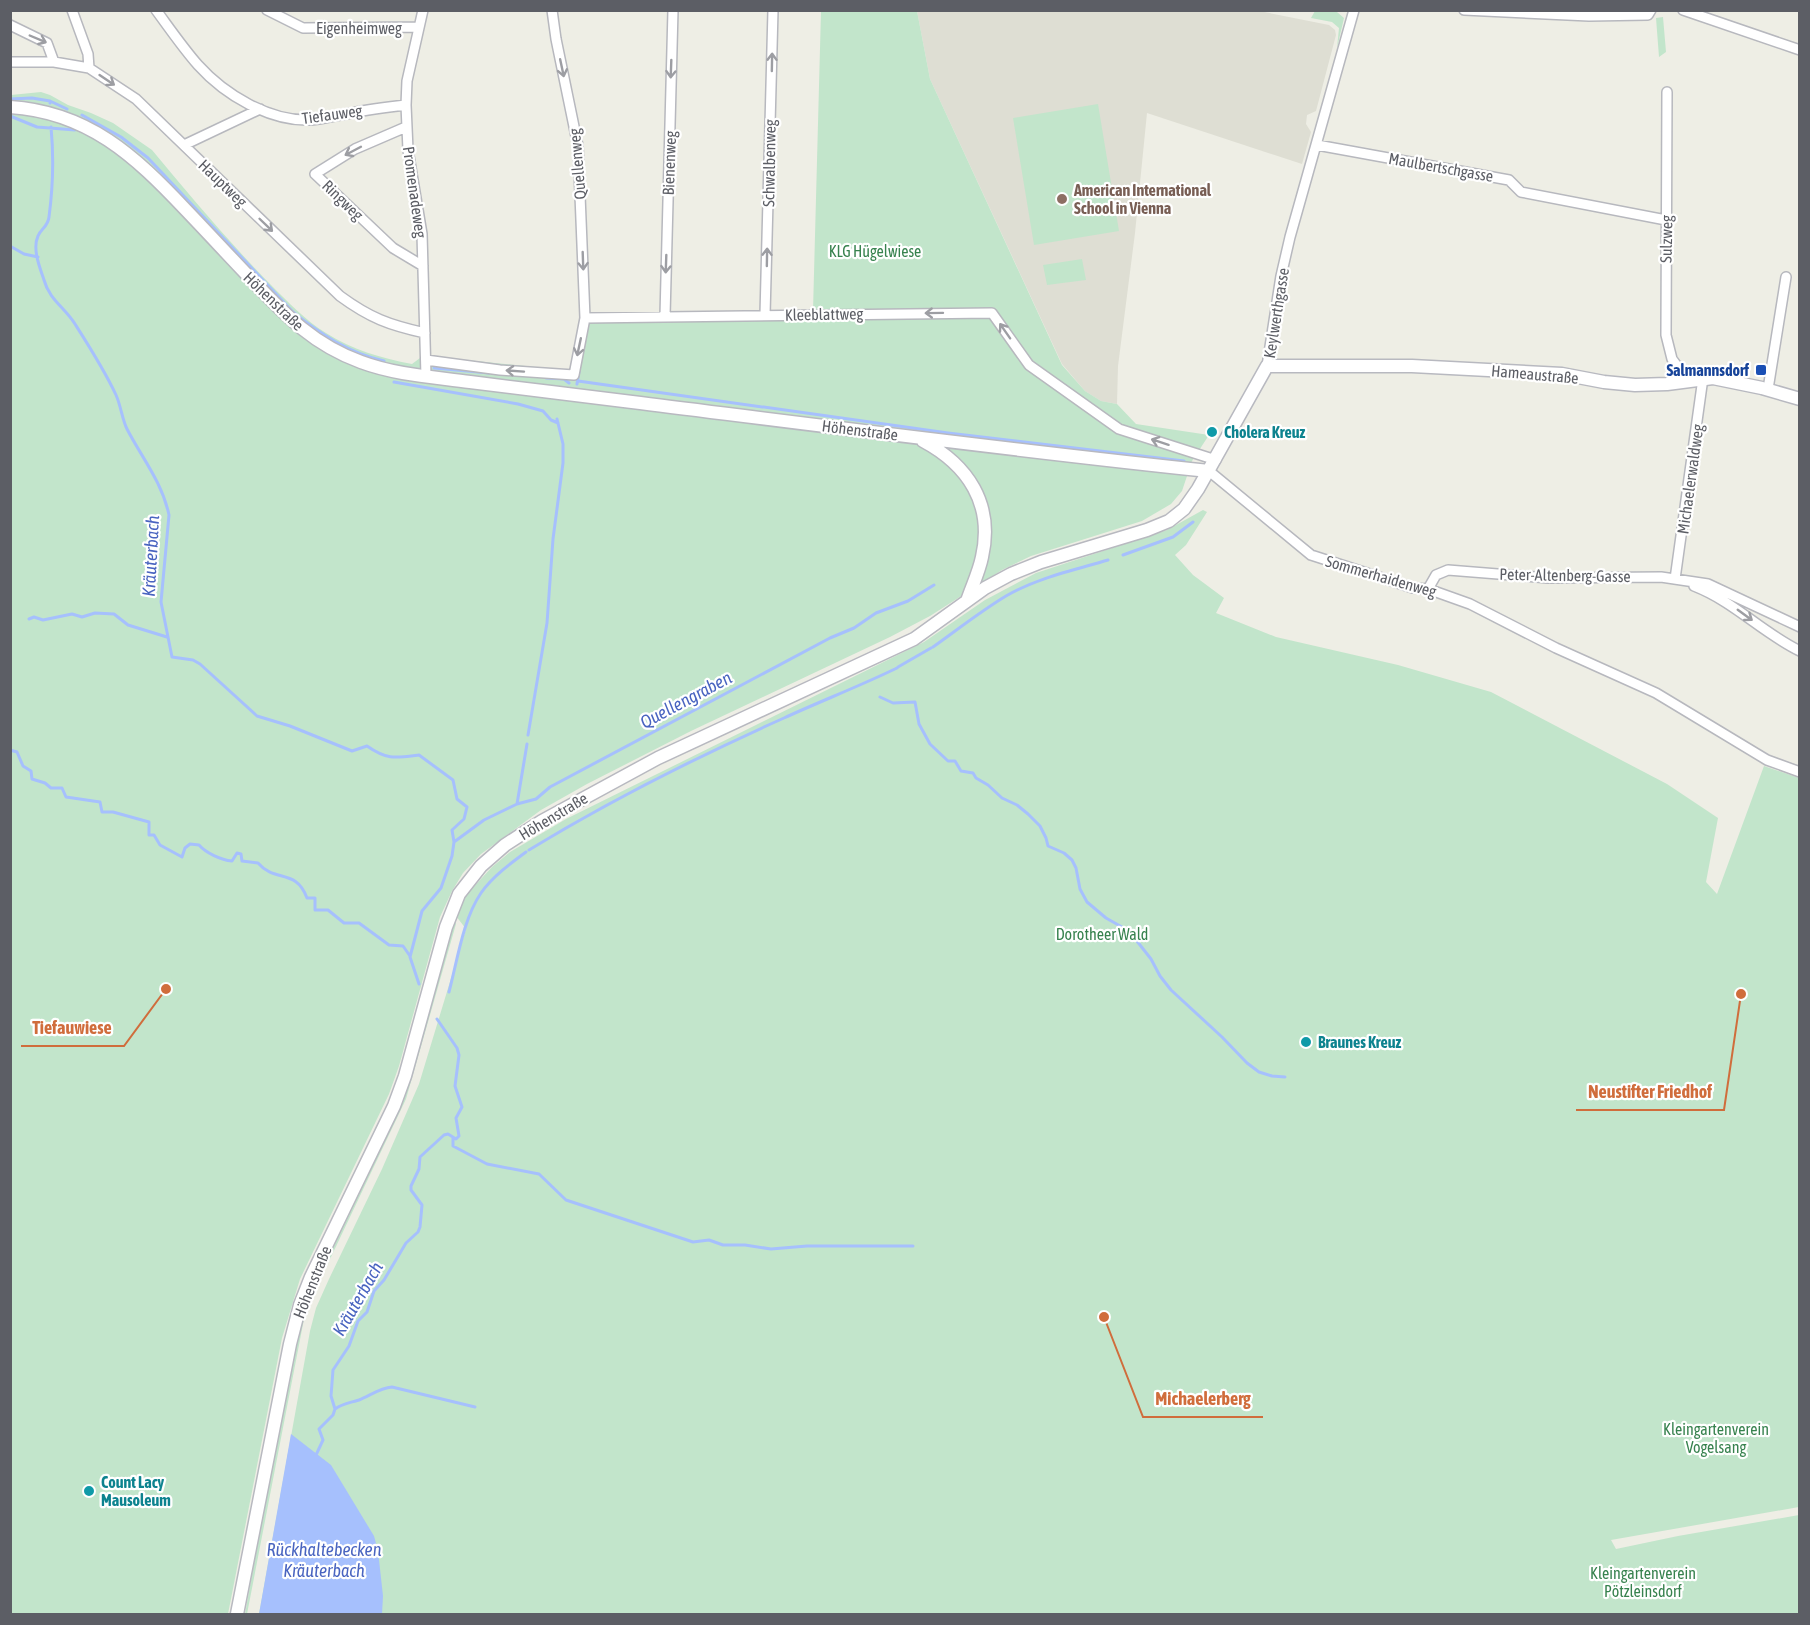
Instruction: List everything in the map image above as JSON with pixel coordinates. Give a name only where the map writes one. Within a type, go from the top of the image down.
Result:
[{"type":"main road","name":"Höhenstraße","points":[[10,107],[42,111],[75,122],[102,134],[129,154],[154,176],[277,308],[327,347],[373,366],[426,376],[917,437],[943,452],[959,466],[980,502],[985,525],[985,542],[980,567],[967,601],[931,629],[895,649],[658,758],[571,804],[513,840],[481,866],[459,894],[446,927],[405,1076],[394,1106],[311,1277],[298,1311],[237,1614]]},
{"type":"main road","name":"Hameaustraße","points":[[1267,366],[1412,366],[1562,374],[1635,385],[1718,378],[1800,399]]},
{"type":"main road","name":"Keylwerthgasse","points":[[967,601],[992,584],[1026,567],[1147,530],[1169,521],[1188,504],[1216,460],[1267,366]]},
{"type":"main road","points":[[917,437],[1209,471]]},
{"type":"street","points":[[72,10],[88,54],[89,68]]},
{"type":"street","name":"Tiefauweg","points":[[156,10],[198,66],[232,95],[281,117],[314,120],[374,108],[406,105]]},
{"type":"street","name":"Eigenheimweg","points":[[267,10],[303,28],[419,27]]},
{"type":"street","name":"Promenadeweg","points":[[423,10],[407,81],[406,127],[422,234],[426,376]]},
{"type":"street","name":"Quellenweg","points":[[552,10],[577,139],[585,318]]},
{"type":"street","name":"Bienenweg","points":[[665,316],[673,10]]},
{"type":"street","name":"Schwalbenweg","points":[[765,315],[773,10]]},
{"type":"street","name":"Keylwerthgasse","points":[[1267,366],[1290,235],[1354,10]]},
{"type":"street","points":[[1464,10],[1589,16],[1648,15],[1651,10]]},
{"type":"street","points":[[1683,10],[1800,50]]},
{"type":"street","points":[[10,25],[48,43],[54,62]]},
{"type":"street","name":"Hauptweg","points":[[10,62],[54,62],[89,68],[136,99],[339,296],[360,311],[380,321],[425,333]]},
{"type":"street","name":"Sulzweg","points":[[1667,92],[1666,335],[1672,359],[1688,381]]},
{"type":"street","points":[[184,145],[260,109]]},
{"type":"street","name":"Ringweg","points":[[406,127],[355,149],[315,174],[393,248],[423,266]]},
{"type":"street","name":"Maulbertschgasse","points":[[1317,145],[1509,180],[1521,192],[1666,220]]},
{"type":"street","points":[[1768,389],[1786,277]]},
{"type":"street","name":"Kleeblattweg","points":[[585,318],[992,313],[1029,365],[1119,429],[1216,460]]},
{"type":"street","points":[[426,360],[500,370],[573,375],[585,318]]},
{"type":"street","name":"Michaelerwaldweg","points":[[1675,579],[1703,378]]},
{"type":"street","name":"Sommerhaidenweg","points":[[1209,471],[1311,555],[1413,588],[1428,589],[1470,604],[1556,648],[1656,693],[1767,760],[1800,772]]},
{"type":"street","name":"Peter-Altenberg-Gasse","points":[[1428,589],[1436,575],[1448,570],[1548,578],[1633,576],[1675,579],[1708,584],[1800,627]]},
{"type":"street","name":"Peter-Altenberg-Gasse","points":[[1675,579],[1722,598],[1770,633],[1800,651]]},
{"type":"shaded area","name":"American International School in Vienna","points":[[1254,10],[1329,25],[1335,30],[1336,35],[1316,111],[1307,115],[1306,124],[1311,132],[1302,164],[1147,113],[1118,366],[1117,404],[1101,401],[1085,391],[1062,364],[930,79],[917,11]]},
{"type":"green space","name":"KLG Hügelwiese","points":[[821,11],[917,11],[930,79],[1062,365],[1085,391],[1101,401],[1117,404],[1136,424],[1209,435],[1192,461],[1182,491],[1171,504],[1142,521],[1031,556],[1002,570],[930,616],[890,637],[691,731],[587,784],[541,810],[481,854],[463,873],[440,917],[399,1066],[389,1094],[300,1279],[282,1338],[228,1614],[11,1614],[11,95],[41,92],[50,95],[68,105],[113,123],[152,150],[225,236],[284,298],[318,328],[346,344],[378,356],[412,364],[420,358],[437,357],[564,370],[572,369],[582,314],[813,311]]},
{"type":"green space","points":[[1315,11],[1337,12],[1344,18],[1337,48],[1339,28],[1332,22],[1311,18]]},
{"type":"green space","points":[[1663,17],[1666,52],[1659,57],[1656,18]]},
{"type":"green space","points":[[1098,104],[1119,231],[1034,245],[1013,118]]},
{"type":"green space","points":[[1082,259],[1086,280],[1047,285],[1043,265]]},
{"type":"green space","points":[[1203,510],[1207,512],[1186,545],[1175,555],[1193,575],[1224,598],[1216,613],[1276,637],[1398,665],[1491,692],[1667,784],[1718,818],[1706,882],[1717,894],[1764,766],[1799,778],[1799,1507],[1611,1540],[1616,1549],[1799,1515],[1799,1614],[259,1614],[316,1308],[382,1169],[419,1084],[466,929],[456,916],[467,894],[492,867],[510,852],[566,819],[924,642],[985,600],[1036,573],[1167,530]]},
{"type":"green space","points":[[454,919],[456,924],[406,1099],[312,1297],[304,1319],[247,1614],[245,1614],[301,1319],[315,1281],[392,1123]]},
{"type":"water","name":"Rückhaltebecken Kräuterbach","points":[[291,1434],[331,1465],[374,1536],[383,1596],[382,1614],[259,1614]]},
{"type":"waterway","points":[[10,99],[32,98],[50,101],[50,103]]},
{"type":"waterway","points":[[50,101],[67,109]]},
{"type":"waterway","points":[[82,115],[121,137],[148,158],[293,312],[336,342],[371,358],[384,361]]},
{"type":"waterway","points":[[10,116],[37,127],[75,130]]},
{"type":"waterway","name":"Kräuterbach","points":[[51,127],[53,161],[50,206],[48,220],[36,241],[37,258],[46,287],[71,318],[107,377],[118,399],[127,429],[157,481],[166,503],[169,515],[161,602],[172,657],[193,660],[200,664],[257,716],[290,726],[352,751],[367,746],[380,754],[392,757],[419,755],[453,780],[457,799],[467,807],[464,819],[452,830],[454,842],[452,856],[441,888],[422,911],[410,957],[419,984]]},
{"type":"waterway","points":[[10,246],[24,254],[38,257]]},
{"type":"waterway","points":[[434,368],[489,373]]},
{"type":"waterway","points":[[577,384],[579,371]]},
{"type":"waterway","points":[[546,378],[564,379],[569,383]]},
{"type":"waterway","points":[[578,381],[948,433],[1184,461]]},
{"type":"waterway","points":[[394,382],[518,404],[543,411],[551,420],[558,423]]},
{"type":"waterway","points":[[528,735],[547,623],[553,539],[563,463],[563,444],[557,419]]},
{"type":"waterway","points":[[1123,555],[1173,537],[1193,522]]},
{"type":"waterway","points":[[933,647],[987,608],[1030,584],[1108,560]]},
{"type":"waterway","name":"Quellengraben","points":[[454,842],[484,820],[517,804],[536,799],[550,787],[830,638],[854,628],[876,613],[908,601],[934,585]]},
{"type":"waterway","points":[[29,619],[34,617],[43,620],[72,614],[82,617],[95,613],[114,614],[128,625],[167,637]]},
{"type":"waterway","points":[[898,667],[931,648]]},
{"type":"waterway","points":[[529,850],[591,814],[687,764],[897,668]]},
{"type":"waterway","points":[[880,697],[893,703],[915,702],[919,724],[930,744],[948,761],[955,761],[961,771],[973,773],[976,778],[1002,798],[1017,805],[1040,826],[1048,846],[1064,853],[1072,860],[1080,889],[1087,902],[1106,918],[1129,931],[1171,990],[1247,1063],[1259,1072],[1285,1077]]},
{"type":"waterway","points":[[517,804],[527,744]]},
{"type":"waterway","points":[[10,750],[17,752],[23,766],[31,771],[32,779],[45,783],[51,788],[62,788],[66,797],[100,802],[102,812],[113,812],[149,822],[149,835],[154,835],[160,845],[182,857],[185,848],[190,844],[199,845],[219,858],[232,861],[237,853],[241,854],[242,861],[258,863],[271,873],[297,883],[307,898],[315,898],[315,910],[328,910],[344,923],[359,923],[389,945],[403,946],[410,956]]},
{"type":"waterway","points":[[449,992],[465,928],[475,903],[491,881],[526,852]]},
{"type":"waterway","name":"Kräuterbach","points":[[316,1455],[323,1440],[319,1429],[333,1415],[335,1409],[331,1396],[333,1370],[349,1346],[358,1321],[367,1312],[374,1291],[384,1280],[406,1243],[420,1227],[422,1205],[411,1190],[419,1169],[420,1157],[444,1135],[448,1134],[456,1139],[459,1136],[456,1118],[462,1107],[455,1086],[459,1055],[457,1048],[437,1019]]},
{"type":"waterway","points":[[453,1138],[453,1146],[487,1164],[539,1174],[566,1200],[693,1242],[709,1240],[723,1245],[745,1245],[771,1249],[807,1246],[913,1246]]},
{"type":"waterway","points":[[335,1409],[379,1390],[392,1387],[475,1407]]},
{"type":"place","name":"American International School in Vienna","points":[[1062,199]]},
{"type":"place","name":"Salmannsdorf","points":[[1761,370]]},
{"type":"place","name":"Cholera Kreuz","points":[[1212,432]]},
{"type":"place","name":"Tiefauwiese","points":[[166,989]]},
{"type":"place","name":"Neustifter Friedhof","points":[[1741,994]]},
{"type":"place","name":"Braunes Kreuz","points":[[1306,1042]]},
{"type":"place","name":"Michaelerberg","points":[[1104,1317]]},
{"type":"place","name":"Count Lacy Mausoleum","points":[[89,1491]]},
{"type":"park label","name":"Dorotheer Wald","points":[[1102,934]]},
{"type":"park label","name":"Kleingartenverein Vogelsang","points":[[1716,1438]]},
{"type":"park label","name":"Kleingartenverein Pötzleinsdorf","points":[[1643,1582]]}]
